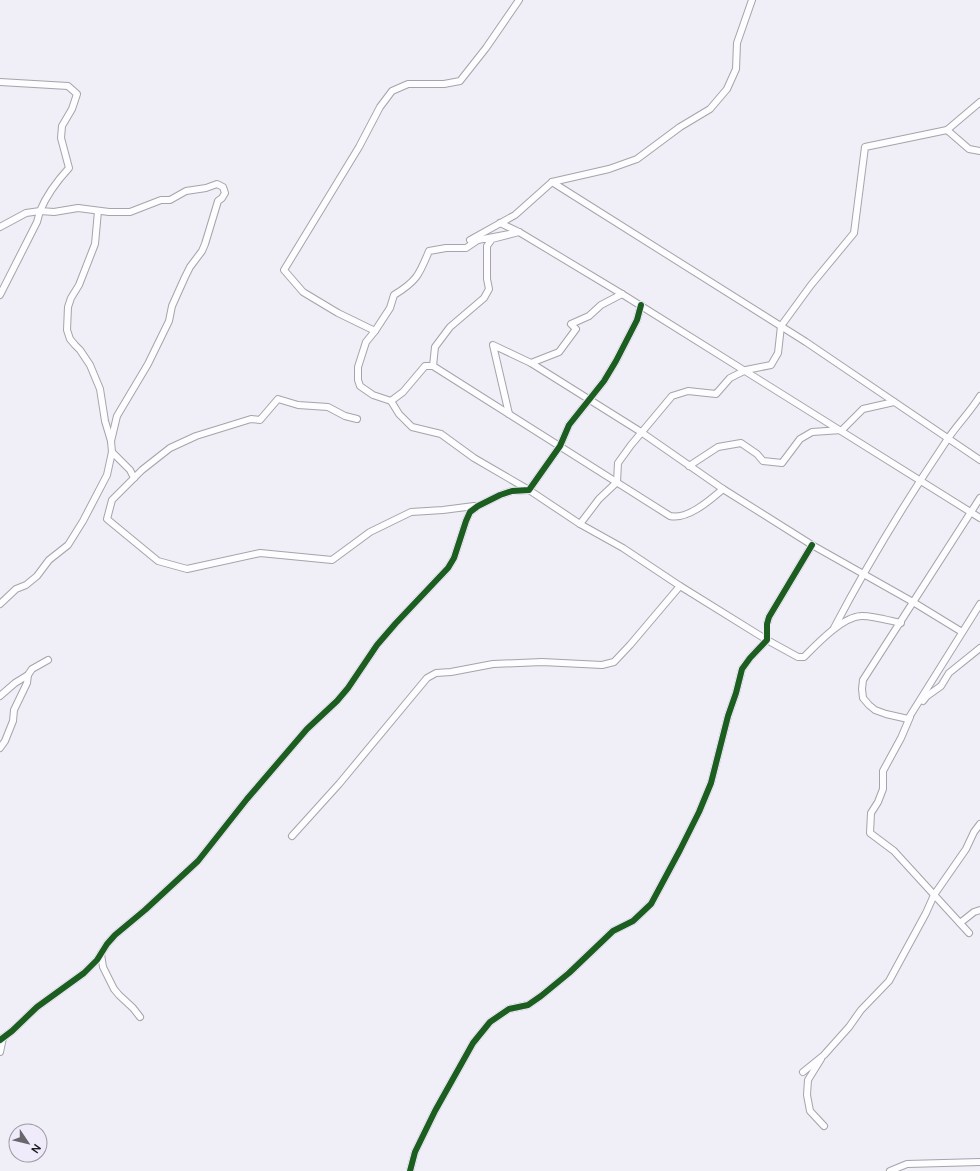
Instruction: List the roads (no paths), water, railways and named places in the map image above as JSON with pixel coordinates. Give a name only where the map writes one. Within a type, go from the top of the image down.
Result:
[{"type":"street","points":[[375,331],[338,313],[303,292],[284,270],[355,154],[380,107],[392,91],[408,84],[444,84],[460,81],[486,48],[519,0]]},
{"type":"street","points":[[459,248],[475,237],[515,215],[552,182],[609,168],[637,159],[680,128],[710,109],[727,89],[736,69],[736,43],[752,0]]},
{"type":"street","points":[[0,82],[68,86],[77,94],[72,109],[62,126],[61,138],[69,168],[56,182],[44,201],[37,222],[0,295]]},
{"type":"street","points":[[580,524],[599,498],[617,482],[618,463],[641,432],[672,396],[688,391],[716,394],[730,378],[746,370],[771,365],[778,353],[781,326],[811,285],[854,233],[865,147],[947,130],[980,102]]},
{"type":"street","points":[[947,130],[969,149],[980,151]]},
{"type":"street","points":[[552,182],[781,326],[980,460]]},
{"type":"street","points":[[0,227],[26,212],[54,212],[78,208],[98,211],[130,212],[161,200],[170,200],[186,191],[201,190],[217,184],[223,187],[225,193],[218,201],[202,252],[190,267],[172,306],[169,320],[148,364],[117,416],[111,441]]},
{"type":"street","points":[[0,604],[16,589],[26,585],[37,576],[49,560],[68,545],[104,483],[107,475],[112,452],[100,389],[90,365],[80,350],[70,339],[67,330],[68,307],[71,298],[79,285],[96,244],[98,211]]},
{"type":"street","points":[[500,223],[519,232],[641,305],[980,518]]},
{"type":"street","points":[[519,232],[478,240],[466,248],[446,248],[429,251],[417,277],[406,288],[394,295],[390,308],[366,342],[358,367],[358,380],[360,386],[373,395],[391,401],[399,414],[412,426],[441,434],[474,458],[529,490],[580,524],[623,548],[680,586],[767,640],[801,658],[804,657],[834,628],[851,619],[861,616],[901,623]]},
{"type":"street","points":[[433,366],[435,347],[450,327],[484,298],[489,289],[487,279],[487,246],[492,239],[519,232]]},
{"type":"street","points":[[531,363],[559,352],[576,329],[571,324],[589,316],[600,305],[622,294]]},
{"type":"street","points":[[529,490],[560,446],[569,425],[604,381],[629,338],[637,320],[641,305]]},
{"type":"street","points":[[509,414],[493,344],[531,363],[641,432],[723,489],[812,545],[913,602],[962,632]]},
{"type":"street","points":[[391,401],[403,392],[425,366],[433,366],[664,512],[677,517],[696,509],[723,489]]},
{"type":"street","points":[[834,628],[862,574],[920,480],[948,438],[980,396]]},
{"type":"street","points":[[358,418],[345,416],[328,407],[298,404],[278,399],[260,420],[251,418],[196,436],[170,448],[134,478],[112,500],[106,519],[158,561],[187,569],[260,553],[332,560],[370,532],[412,512],[478,506]]},
{"type":"street","points":[[689,466],[718,447],[741,443],[757,454],[763,462],[782,463],[800,439],[806,435],[812,432],[842,430],[863,409],[894,402]]},
{"type":"street","points":[[112,452],[130,470],[134,478]]},
{"type":"street","points":[[0,1052],[1,1039],[12,1031],[37,1006],[84,973],[98,960],[107,944],[115,935],[145,910],[198,860],[247,799],[307,729],[337,701],[377,645],[448,568],[454,558],[470,512],[500,494],[512,490],[529,490]]},
{"type":"street","points":[[908,719],[875,710],[869,705],[863,698],[862,689],[864,680],[980,498]]},
{"type":"street","points":[[410,1171],[415,1152],[435,1111],[473,1043],[490,1022],[509,1009],[528,1005],[541,996],[569,973],[612,931],[633,921],[651,904],[687,837],[711,783],[742,669],[767,640],[767,624],[770,617],[812,545]]},
{"type":"street","points":[[292,836],[339,784],[427,678],[436,673],[452,672],[493,664],[542,662],[602,665],[614,662],[680,586]]},
{"type":"street","points":[[969,933],[894,851],[870,833],[871,813],[878,802],[883,789],[883,771],[901,738],[908,719],[980,604]]},
{"type":"street","points":[[908,719],[927,696],[941,686],[949,673],[980,648]]},
{"type":"street","points":[[0,696],[15,683],[28,675],[32,670],[48,660]]},
{"type":"street","points":[[0,748],[5,740],[12,721],[14,710],[27,683],[28,675]]},
{"type":"street","points":[[824,1126],[810,1111],[807,1095],[808,1080],[824,1055],[848,1027],[860,1010],[889,981],[926,913],[934,895],[966,849],[974,832],[980,824]]},
{"type":"street","points":[[960,923],[974,912],[980,910]]},
{"type":"street","points":[[101,954],[103,967],[114,989],[140,1017]]},
{"type":"street","points":[[803,1072],[824,1055]]},
{"type":"street","points":[[890,1171],[907,1164],[980,1162]]}]
